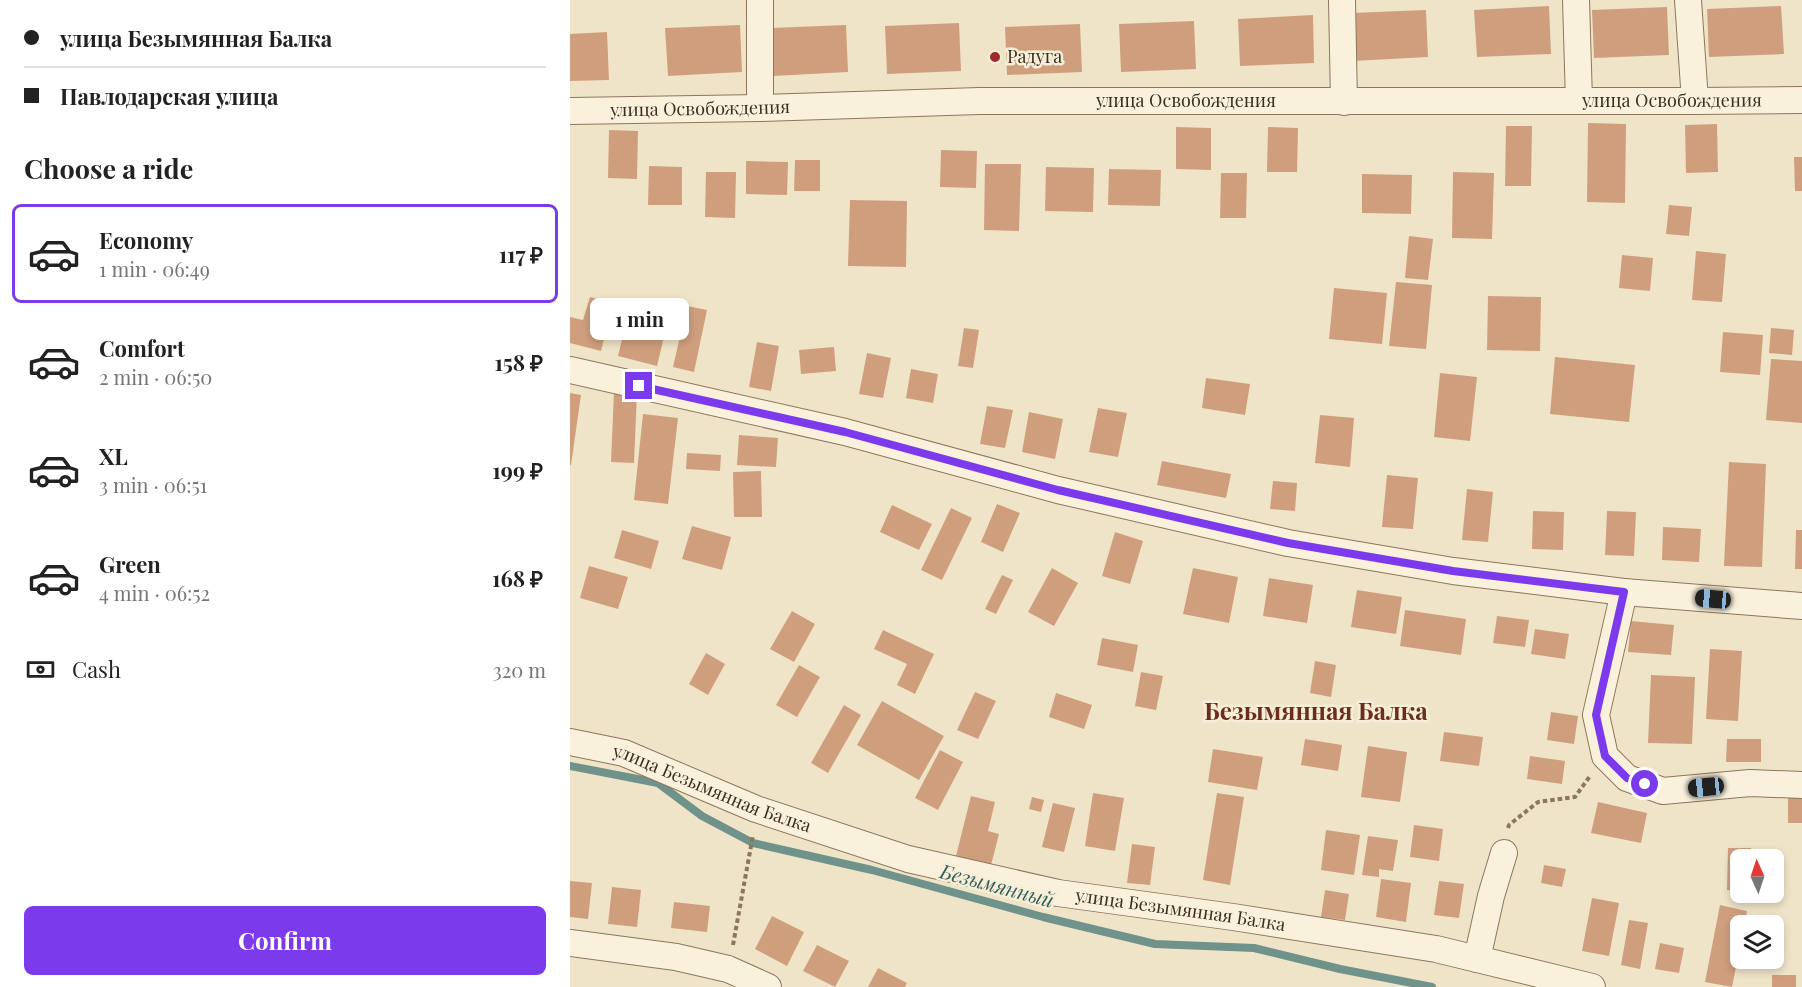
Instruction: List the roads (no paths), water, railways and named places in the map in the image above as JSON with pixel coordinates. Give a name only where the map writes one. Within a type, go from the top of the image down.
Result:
[{"type":"street","points":[[760,0],[760,108]]},
{"type":"street","points":[[1342,0],[1344,102]]},
{"type":"street","points":[[1576,0],[1579,101]]},
{"type":"street","points":[[1688,0],[1695,101]]},
{"type":"street","name":"улица Освобождения","points":[[570,111],[979,101],[1802,100]]},
{"type":"street","points":[[570,370],[845,432],[1058,490],[1288,543],[1453,571],[1624,592],[1802,606]]},
{"type":"street","points":[[1624,592],[1596,715],[1605,756],[1627,778],[1663,791],[1750,783],[1802,785]]},
{"type":"street","name":"улица Безымянная Балка","points":[[570,742],[624,753],[756,809],[908,859],[1058,893],[1233,917],[1424,947],[1592,987]]},
{"type":"street","points":[[1477,959],[1503,853]]},
{"type":"street","points":[[570,943],[676,957],[749,981]]},
{"type":"waterway","name":"Безымянный","points":[[570,766],[658,783],[702,816],[753,843],[872,870],[1043,917],[1155,944],[1254,948],[1340,969],[1432,987]]},
{"type":"place","name":"Радуга","points":[[995,57]]},
{"type":"district","name":"Безымянная Балка","points":[[1316,712]]}]
